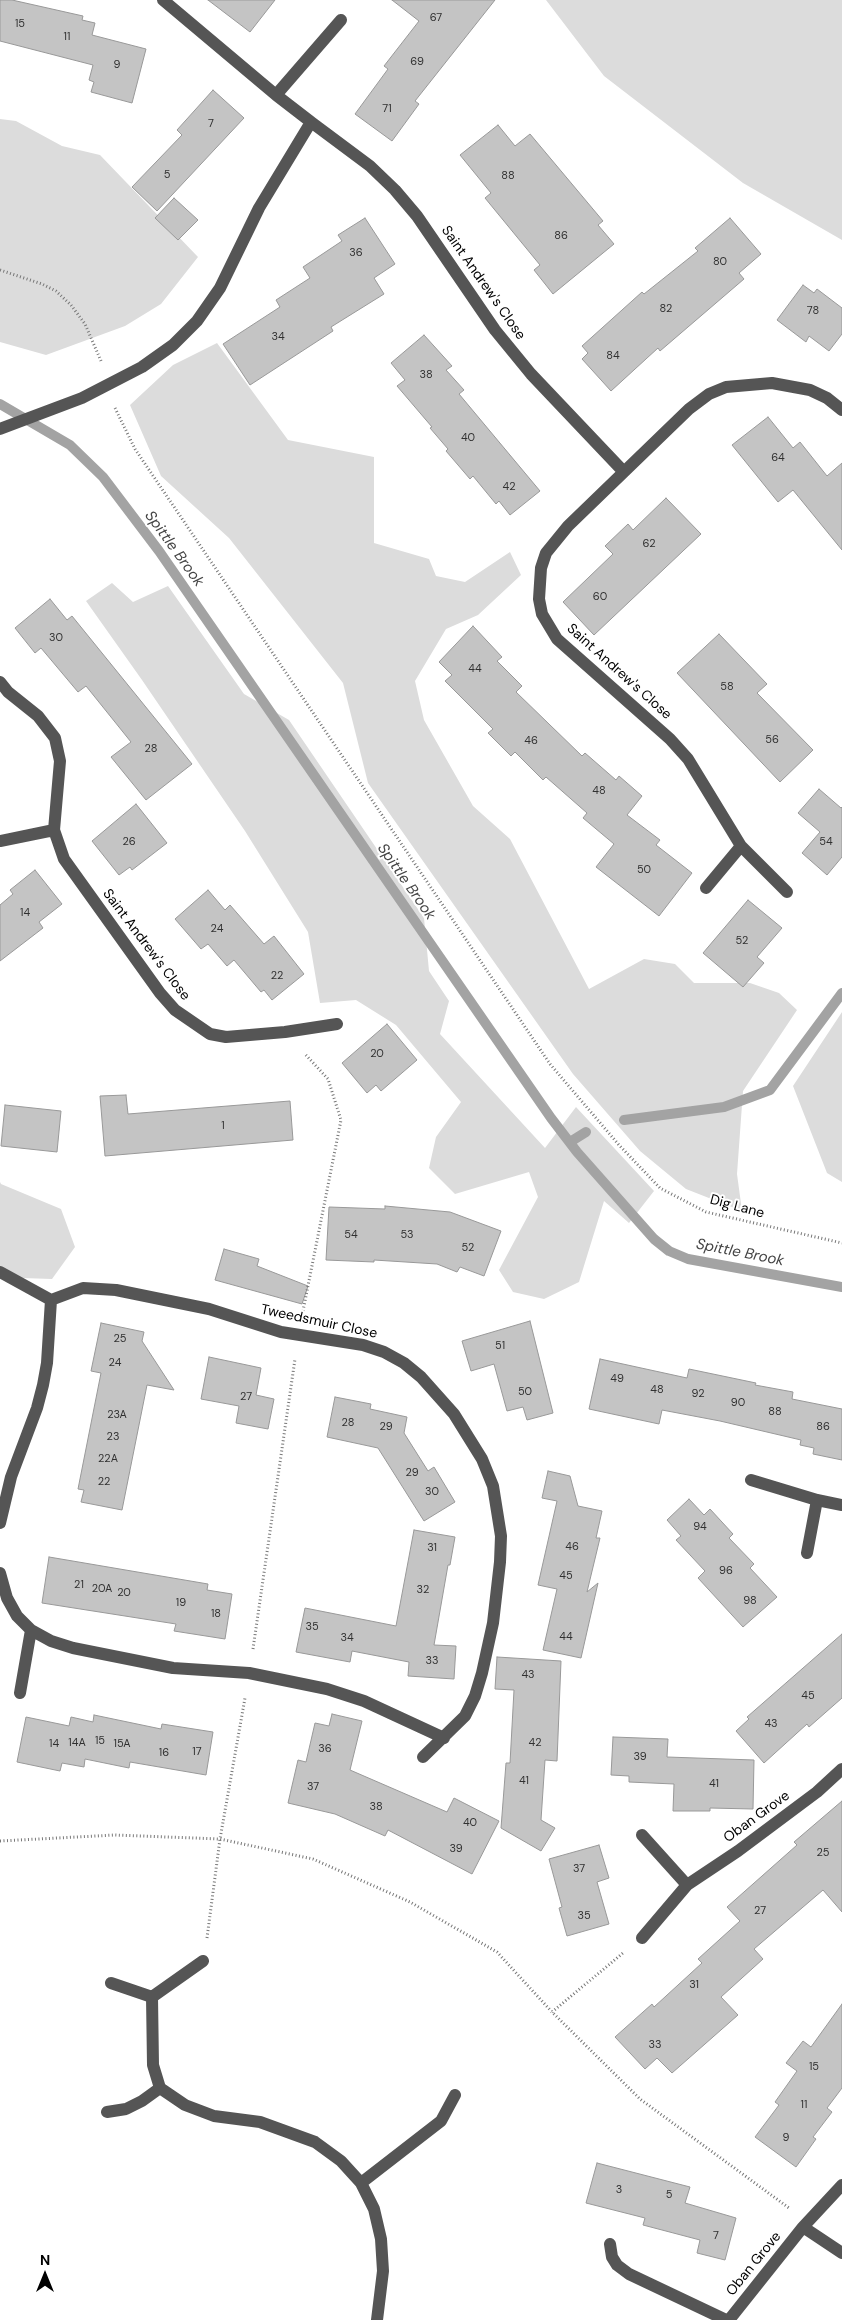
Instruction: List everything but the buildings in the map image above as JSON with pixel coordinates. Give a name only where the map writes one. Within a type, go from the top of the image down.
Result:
[{"type":"street","name":"Saint Andrew's Close","points":[[163,0],[276,95],[370,166],[395,190],[417,216],[495,330],[531,374],[623,470]]},
{"type":"street","points":[[276,95],[341,20]]},
{"type":"street","points":[[0,429],[82,398],[142,367],[173,345],[197,321],[220,288],[259,208],[311,122]]},
{"type":"street","name":"Saint Andrew's Close","points":[[787,892],[741,846],[688,759],[651,720],[557,639],[542,614],[541,568],[546,553],[568,526],[623,470],[689,409],[709,394],[726,388],[764,384],[791,386],[810,390],[826,398],[842,410]]},
{"type":"street","name":"Saint Andrew's Close","points":[[0,682],[8,692],[38,716],[55,738],[60,761],[54,830],[64,860],[160,993],[175,1010],[210,1034],[226,1037],[285,1032],[336,1024]]},
{"type":"street","points":[[0,841],[54,830]]},
{"type":"street","points":[[706,888],[741,846]]},
{"type":"street","points":[[0,1272],[50,1300],[47,1364],[43,1385],[37,1408],[11,1478],[0,1523]]},
{"type":"street","name":"Tweedsmuir Close","points":[[50,1300],[83,1288],[116,1290],[209,1309],[264,1327],[299,1335],[363,1345],[384,1352],[404,1363],[421,1377],[454,1414],[468,1434],[488,1472],[496,1501],[501,1536],[500,1562],[493,1623],[475,1696],[464,1716],[423,1757]]},
{"type":"street","points":[[751,1480],[817,1500],[842,1505]]},
{"type":"street","points":[[807,1552],[817,1500]]},
{"type":"street","points":[[0,1573],[7,1598],[17,1616],[31,1630],[50,1641],[82,1650],[173,1668],[249,1673],[318,1687],[364,1701],[444,1738]]},
{"type":"street","points":[[20,1693],[31,1630]]},
{"type":"street","name":"Oban Grove","points":[[642,1938],[687,1885],[738,1851],[817,1792],[842,1769]]},
{"type":"street","points":[[642,1835],[687,1885]]},
{"type":"street","points":[[152,1997],[203,1961]]},
{"type":"street","points":[[111,1983],[152,1997]]},
{"type":"street","points":[[152,1997],[154,2065],[160,2088],[185,2105],[214,2116],[260,2122],[315,2142],[341,2161],[361,2183],[374,2209],[381,2239],[383,2271],[377,2320]]},
{"type":"street","points":[[107,2112],[126,2109],[142,2101],[160,2088]]},
{"type":"street","points":[[361,2183],[441,2121],[455,2095]]},
{"type":"street","name":"Oban Grove","points":[[727,2320],[806,2224],[842,2185]]},
{"type":"street","points":[[806,2224],[842,2253]]},
{"type":"street","points":[[610,2244],[612,2257],[617,2264],[630,2274],[727,2320]]},
{"type":"path","points":[[0,270],[42,284],[56,291],[71,305],[85,324],[102,366]]},
{"type":"path","name":"Dig Lane","points":[[113,404],[135,449],[550,1064],[619,1145],[660,1188],[706,1212],[842,1243]]},
{"type":"path","points":[[203,1961],[220,1840],[249,1673],[299,1335],[341,1120],[328,1079],[285,1032]]},
{"type":"path","points":[[0,1841],[115,1835],[220,1840],[313,1859],[410,1902],[497,1952],[552,2012],[640,2099],[806,2224]]},
{"type":"path","points":[[552,2012],[642,1938]]},
{"type":"shaded area","points":[[546,0],[842,0],[842,240],[743,183],[604,76]]},
{"type":"shaded area","points":[[0,119],[16,121],[62,146],[100,155],[198,257],[161,304],[125,326],[46,355],[0,342]]},
{"type":"shaded area","points":[[217,343],[288,440],[374,457],[374,543],[429,559],[436,576],[465,582],[510,552],[521,575],[478,615],[446,629],[415,681],[424,720],[473,806],[510,839],[589,989],[644,959],[675,964],[694,983],[750,983],[779,993],[797,1010],[743,1091],[737,1174],[742,1211],[686,1189],[640,1151],[573,1074],[368,783],[343,683],[229,538],[161,476],[130,405],[173,365]]},
{"type":"shaded area","points":[[112,583],[133,602],[168,586],[244,694],[289,720],[424,918],[429,971],[449,1001],[440,1034],[545,1148],[576,1107],[654,1191],[629,1223],[604,1201],[579,1282],[544,1299],[513,1292],[499,1270],[538,1197],[529,1172],[455,1194],[429,1168],[436,1137],[461,1102],[396,1025],[356,1000],[320,1003],[308,932],[245,831],[86,601]]},
{"type":"shaded area","points":[[842,1012],[842,1182],[827,1173],[793,1086]]},
{"type":"shaded area","points":[[0,1182],[61,1209],[75,1247],[52,1279],[22,1278],[0,1268]]},
{"type":"waterway","name":"Spittle Brook","points":[[0,404],[70,445],[103,477],[159,551],[551,1118],[577,1152],[654,1239],[669,1251],[688,1259],[842,1287]]},
{"type":"waterway","points":[[624,1120],[724,1107],[770,1090],[842,993]]},
{"type":"waterway","points":[[570,1142],[586,1132]]}]
